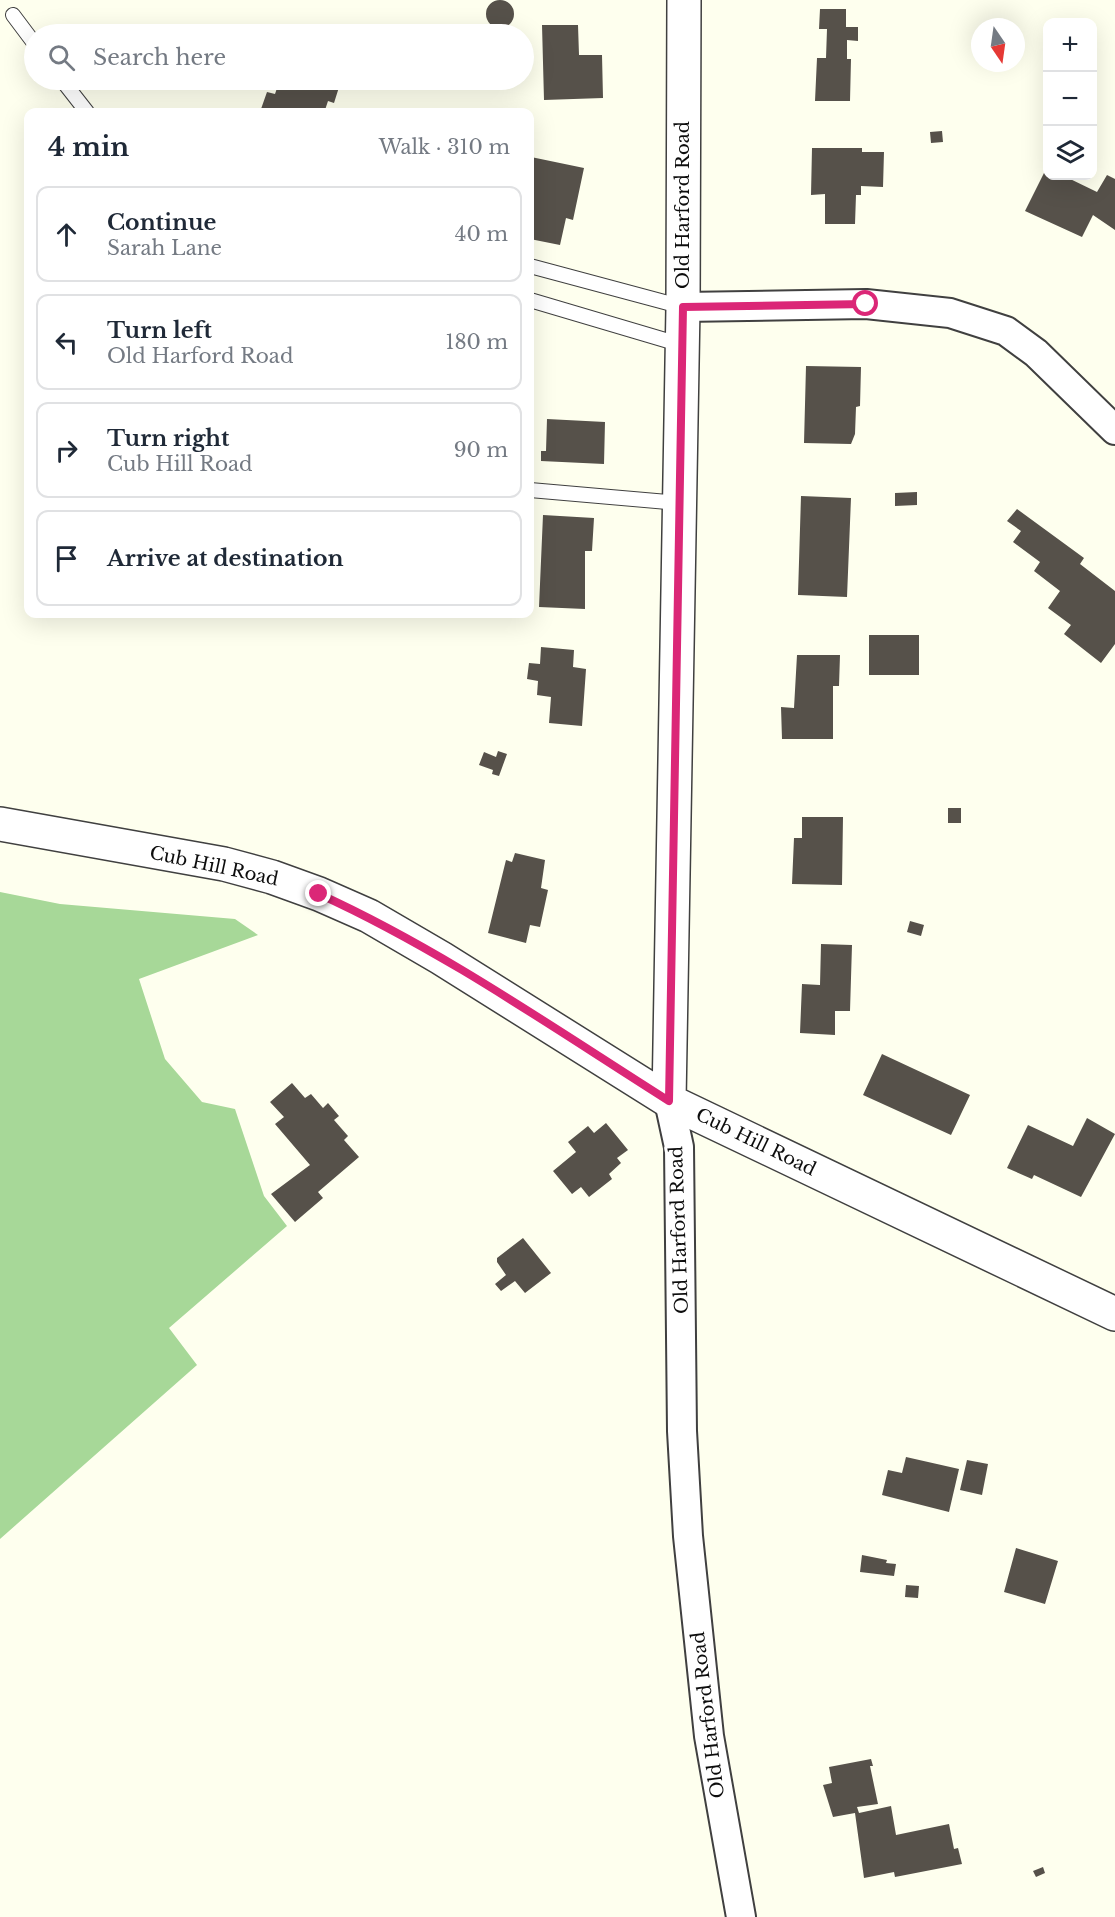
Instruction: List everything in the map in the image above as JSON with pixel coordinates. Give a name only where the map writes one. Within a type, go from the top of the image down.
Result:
[{"type":"street","name":"Old Harford Road","points":[[684,0],[683,307],[669,1101],[679,1147],[682,1431],[688,1536],[709,1736],[741,1917]]},
{"type":"street","points":[[683,307],[866,304],[950,313],[1006,331],[1036,353],[1115,430]]},
{"type":"street","name":"Cub Hill Road","points":[[0,824],[224,864],[272,877],[319,894],[369,916],[441,958],[669,1101],[1115,1314]]},
{"type":"lane","points":[[13,15],[24,30]]},
{"type":"lane","points":[[70,90],[84,108]]},
{"type":"lane","points":[[534,267],[683,307]]},
{"type":"lane","points":[[534,301],[682,345]]},
{"type":"lane","points":[[534,490],[679,503]]},
{"type":"green space","points":[[0,892],[60,904],[235,919],[258,935],[139,979],[165,1059],[202,1102],[235,1109],[264,1196],[287,1226],[169,1328],[197,1365],[0,1539]]},
{"type":"building","points":[[495,1],[505,1],[513,9],[513,19],[510,24],[490,24],[487,19],[487,9]]},
{"type":"building","points":[[820,9],[846,9],[846,27],[858,27],[858,41],[847,40],[847,59],[851,59],[850,101],[815,101],[817,58],[826,58],[827,29],[819,29]]},
{"type":"building","points":[[542,25],[578,25],[579,55],[602,55],[603,98],[544,100]]},
{"type":"building","points":[[276,90],[338,90],[334,103],[328,101],[326,108],[261,108],[267,92],[275,94]]},
{"type":"building","points":[[942,131],[943,142],[931,143],[930,132]]},
{"type":"building","points":[[812,148],[862,148],[862,152],[884,152],[883,187],[861,186],[861,195],[856,195],[855,224],[825,224],[825,194],[811,195]]},
{"type":"building","points":[[534,158],[584,168],[573,220],[566,218],[560,245],[534,240]]},
{"type":"building","points":[[1043,175],[1043,180],[1072,180],[1097,192],[1107,175],[1115,179],[1115,230],[1093,215],[1082,237],[1025,211]]},
{"type":"building","points":[[806,366],[861,367],[860,406],[856,407],[855,434],[851,444],[804,443]]},
{"type":"building","points":[[547,419],[605,422],[604,464],[541,461],[541,451],[546,451]]},
{"type":"building","points":[[917,492],[917,505],[895,506],[895,493]]},
{"type":"building","points":[[801,496],[851,498],[847,597],[798,595]]},
{"type":"building","points":[[1017,509],[1084,558],[1080,564],[1115,591],[1115,644],[1101,663],[1064,634],[1071,625],[1048,608],[1060,591],[1034,571],[1040,562],[1013,542],[1021,531],[1007,521]]},
{"type":"building","points":[[543,515],[594,518],[592,551],[585,551],[585,609],[539,607]]},
{"type":"building","points":[[869,635],[919,635],[919,675],[869,675]]},
{"type":"building","points":[[541,647],[574,650],[573,667],[586,669],[582,726],[549,723],[551,697],[537,695],[538,681],[527,679],[529,663],[540,664]]},
{"type":"building","points":[[797,655],[840,655],[839,686],[833,686],[833,739],[782,739],[781,707],[794,708]]},
{"type":"building","points":[[498,751],[507,754],[499,776],[492,774],[493,770],[479,765],[484,752],[496,757]]},
{"type":"building","points":[[948,808],[961,808],[961,823],[948,823]]},
{"type":"building","points":[[802,817],[843,817],[842,885],[792,884],[794,838],[802,838]]},
{"type":"building","points":[[515,853],[545,860],[541,888],[548,890],[540,927],[530,925],[526,943],[488,933],[506,860],[512,862]]},
{"type":"building","points":[[910,921],[924,925],[921,936],[907,932]]},
{"type":"building","points":[[821,944],[852,945],[850,1011],[835,1011],[835,1035],[800,1033],[802,984],[820,985]]},
{"type":"building","points":[[882,1054],[970,1095],[951,1135],[863,1095]]},
{"type":"building","points":[[292,1083],[305,1098],[311,1094],[323,1108],[328,1103],[339,1116],[334,1120],[348,1136],[344,1140],[359,1157],[318,1192],[323,1198],[295,1222],[271,1194],[310,1165],[275,1124],[284,1117],[270,1102]]},
{"type":"building","points":[[1087,1118],[1115,1134],[1081,1197],[1034,1175],[1032,1179],[1007,1168],[1028,1125],[1073,1146]]},
{"type":"building","points":[[606,1123],[628,1150],[617,1158],[621,1163],[609,1174],[612,1179],[589,1197],[581,1187],[572,1194],[553,1171],[576,1152],[568,1142],[588,1126],[594,1133]]},
{"type":"building","points":[[523,1238],[551,1273],[525,1293],[515,1281],[501,1291],[495,1284],[506,1275],[497,1262],[497,1258]]},
{"type":"building","points":[[906,1457],[959,1469],[949,1512],[882,1495],[888,1470],[902,1473]]},
{"type":"building","points":[[967,1460],[988,1464],[982,1495],[960,1490]]},
{"type":"building","points":[[1016,1548],[1058,1561],[1045,1604],[1004,1592]]},
{"type":"building","points":[[862,1555],[896,1564],[894,1576],[860,1572]]},
{"type":"building","points":[[906,1585],[919,1586],[918,1598],[905,1597]]},
{"type":"building","points":[[871,1759],[873,1766],[870,1766],[878,1804],[857,1807],[859,1813],[891,1806],[896,1835],[949,1824],[954,1849],[958,1848],[962,1864],[895,1877],[894,1872],[864,1878],[855,1813],[833,1817],[823,1785],[832,1783],[829,1767]]},
{"type":"building","points":[[1043,1867],[1045,1873],[1036,1877],[1033,1871]]},
{"type":"route","points":[[319,894],[369,916],[441,958],[669,1101],[683,307],[866,304]]}]
